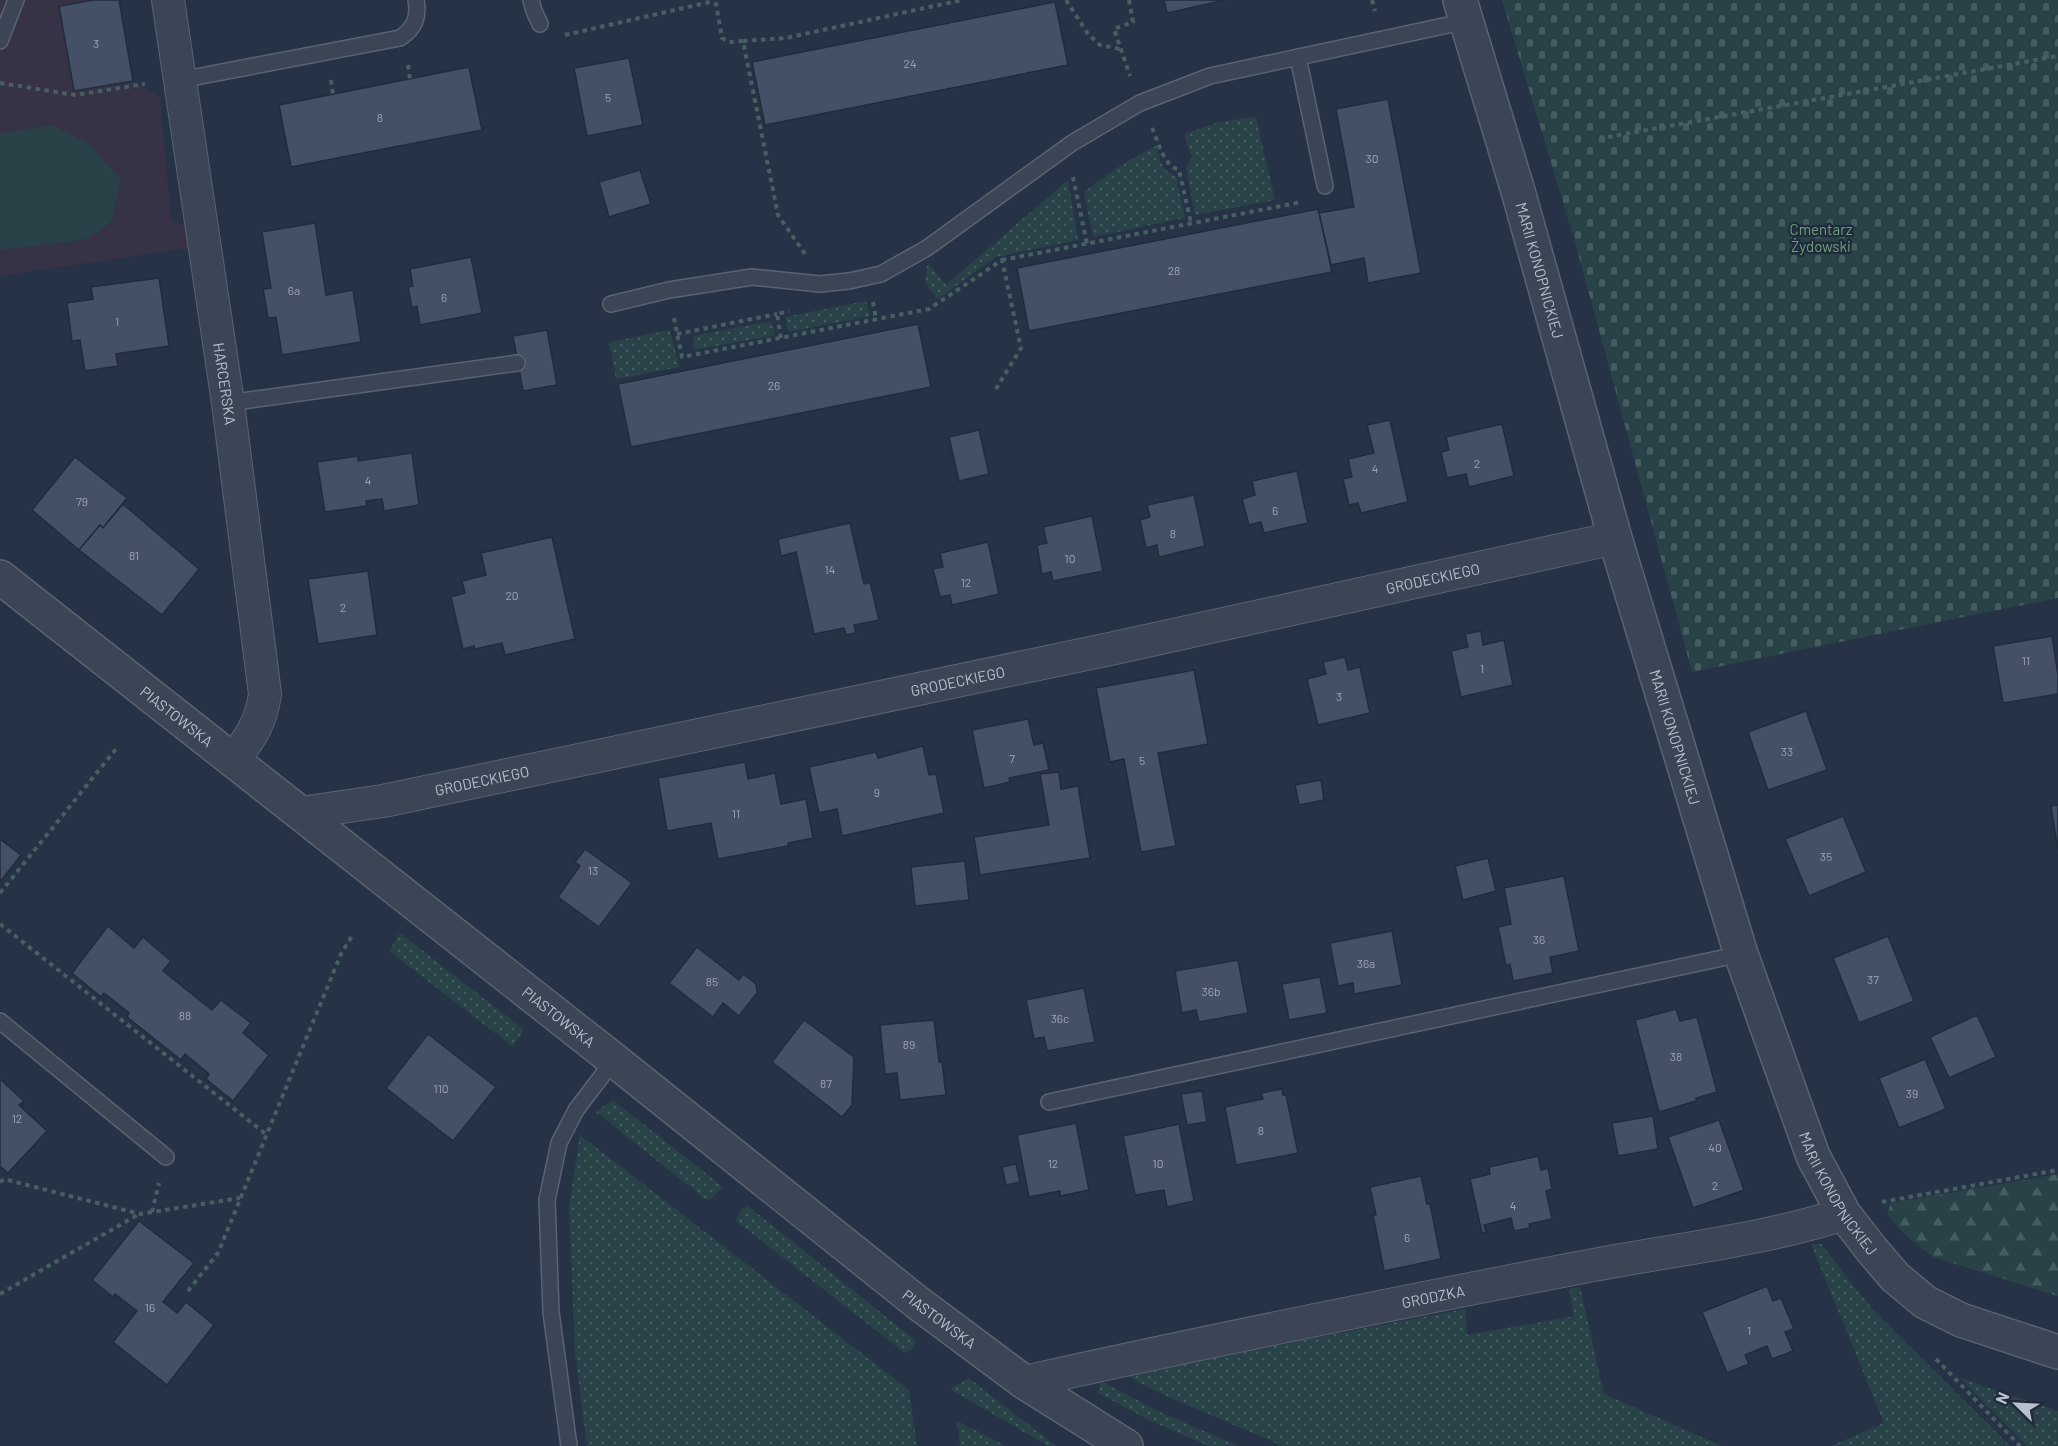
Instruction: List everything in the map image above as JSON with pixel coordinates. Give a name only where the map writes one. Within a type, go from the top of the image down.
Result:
[{"type":"street","name":"HARCERSKA","points":[[168,0],[228,404],[265,694],[263,710],[255,732],[233,761]]},
{"type":"street","name":"MARII KONOPNICKIEJ","points":[[1464,11],[1518,191],[1615,538],[1741,954],[1813,1156],[1844,1214],[1895,1277],[1925,1302],[1962,1320],[2058,1352]]},
{"type":"street","name":"GRODECKIEGO","points":[[301,813],[383,801],[1086,654],[1615,538]]},
{"type":"street","name":"PIASTOWSKA","points":[[0,577],[614,1060],[918,1303],[1024,1382],[1126,1446]]},
{"type":"street","name":"GRODZKA","points":[[1024,1382],[1127,1358],[1584,1266],[1800,1227],[1844,1214]]},
{"type":"lane","points":[[0,40],[16,0]]},
{"type":"lane","points":[[180,80],[400,38],[416,23],[416,0]]},
{"type":"lane","points":[[531,0],[540,24]]},
{"type":"lane","points":[[611,304],[669,291],[752,277],[820,284],[881,274],[927,248],[1072,143],[1140,103],[1210,76],[1298,57],[1464,11]]},
{"type":"lane","points":[[1298,57],[1324,186]]},
{"type":"lane","points":[[228,404],[517,363]]},
{"type":"lane","points":[[1049,1102],[1741,954]]},
{"type":"lane","points":[[0,1021],[166,1157]]},
{"type":"lane","points":[[569,1446],[551,1312],[547,1200],[559,1143],[576,1110],[614,1060]]},
{"type":"path","points":[[540,24],[550,32],[565,35],[710,2],[716,4],[723,38],[729,42],[786,38],[962,0]]},
{"type":"path","points":[[1066,0],[1088,34],[1100,45],[1121,49]]},
{"type":"path","points":[[1129,0],[1133,22],[1114,29],[1132,83]]},
{"type":"path","points":[[743,41],[778,215],[810,261],[820,284]]},
{"type":"path","points":[[1608,137],[2058,56]]},
{"type":"path","points":[[0,83],[75,95],[180,80]]},
{"type":"path","points":[[1140,103],[1166,161],[1171,168],[1179,170],[1191,223]]},
{"type":"path","points":[[1053,158],[1071,171],[1087,244]]},
{"type":"path","points":[[669,291],[682,357],[929,309],[1002,260],[1316,199],[1324,186]]},
{"type":"path","points":[[994,392],[1021,348],[1002,260]]},
{"type":"path","points":[[677,334],[777,314]]},
{"type":"path","points":[[0,893],[116,748]]},
{"type":"path","points":[[0,924],[267,1135]]},
{"type":"path","points":[[188,1291],[218,1253],[337,965],[352,936]]},
{"type":"path","points":[[1879,1202],[2058,1170]]},
{"type":"path","points":[[0,1182],[4,1179],[140,1214]]},
{"type":"path","points":[[0,1294],[140,1214],[241,1198]]},
{"type":"path","points":[[1936,1359],[2020,1446]]},
{"type":"shaded area","points":[[0,0],[119,0],[133,81],[160,97],[171,219],[193,231],[195,247],[0,276]]},
{"type":"green space","name":"Cmentarz Żydowski","points":[[1502,0],[2058,0],[2058,598],[1692,672],[1575,242]]},
{"type":"green space","points":[[1256,117],[1275,200],[1195,215],[1186,168],[1192,158],[1184,134],[1219,122]]},
{"type":"green space","points":[[52,125],[88,143],[121,180],[111,222],[87,239],[0,250],[0,133]]},
{"type":"green space","points":[[1157,145],[1164,168],[1176,176],[1185,218],[1093,237],[1084,192],[1120,166]]},
{"type":"green space","points":[[1068,180],[1078,240],[996,257],[938,299],[930,290],[926,283],[928,263],[946,285]]},
{"type":"green space","points":[[866,301],[870,316],[788,332],[785,317]]},
{"type":"green space","points":[[772,321],[775,335],[694,350],[693,336]]},
{"type":"green space","points":[[670,330],[679,367],[616,379],[609,342]]},
{"type":"green space","points":[[400,933],[523,1029],[521,1036],[512,1046],[389,951]]},
{"type":"green space","points":[[613,1100],[723,1187],[709,1200],[705,1199],[596,1112]]},
{"type":"green space","points":[[580,1135],[909,1390],[917,1446],[587,1446],[575,1353],[569,1207]]},
{"type":"green space","points":[[2058,1174],[2058,1296],[1933,1257],[1904,1234],[1887,1214],[1891,1203]]},
{"type":"green space","points":[[747,1205],[916,1341],[912,1350],[905,1353],[736,1221],[740,1211]]},
{"type":"green space","points":[[1811,1244],[1821,1244],[1874,1311],[2010,1446],[1831,1446],[1884,1423]]},
{"type":"green space","points":[[1580,1287],[1604,1394],[1722,1446],[1283,1446],[1157,1392],[1124,1374],[1465,1309],[1467,1335],[1574,1316],[1569,1289]]},
{"type":"green space","points":[[969,1378],[1056,1446],[1048,1446],[950,1389]]},
{"type":"green space","points":[[1960,1378],[2058,1411],[2058,1446],[2027,1446]]},
{"type":"green space","points":[[1101,1381],[1158,1411],[1238,1446],[1209,1446],[1151,1421],[1098,1393]]},
{"type":"green space","points":[[957,1421],[1006,1446],[960,1446]]},
{"type":"building","points":[[94,0],[119,0],[133,81],[74,91],[59,6]]},
{"type":"building","points":[[1164,0],[1225,0],[1167,13]]},
{"type":"building","points":[[1055,2],[1068,65],[765,125],[752,62]]},
{"type":"building","points":[[629,58],[643,125],[587,136],[574,68]]},
{"type":"building","points":[[469,67],[482,130],[291,167],[279,105]]},
{"type":"building","points":[[1388,99],[1421,273],[1368,283],[1364,258],[1331,265],[1319,213],[1354,207],[1336,109]]},
{"type":"building","points":[[640,170],[651,204],[609,217],[599,182]]},
{"type":"building","points":[[1318,209],[1332,272],[1029,331],[1017,268]]},
{"type":"building","points":[[315,223],[326,295],[353,290],[361,342],[282,355],[276,317],[268,318],[263,289],[271,288],[262,232]]},
{"type":"building","points":[[471,257],[482,313],[420,325],[417,306],[412,308],[408,287],[413,286],[410,269]]},
{"type":"building","points":[[159,278],[169,346],[116,354],[118,366],[85,371],[80,340],[72,341],[67,303],[93,299],[91,287]]},
{"type":"building","points":[[918,324],[931,387],[631,447],[618,384]]},
{"type":"building","points":[[547,330],[557,385],[523,391],[513,336]]},
{"type":"building","points":[[1390,420],[1408,502],[1361,513],[1358,503],[1349,505],[1343,479],[1352,477],[1348,459],[1374,453],[1367,425]]},
{"type":"building","points":[[1502,424],[1514,476],[1469,487],[1466,474],[1447,478],[1441,452],[1449,450],[1446,437]]},
{"type":"building","points":[[979,430],[989,474],[959,481],[949,437]]},
{"type":"building","points":[[412,453],[419,505],[384,511],[382,499],[366,501],[367,506],[325,512],[317,462],[358,456],[358,461]]},
{"type":"building","points":[[75,457],[127,498],[103,528],[100,525],[79,550],[32,510]]},
{"type":"building","points":[[1297,471],[1308,523],[1264,533],[1261,522],[1249,525],[1242,499],[1255,495],[1252,481]]},
{"type":"building","points":[[1194,495],[1205,546],[1159,557],[1157,545],[1146,548],[1140,520],[1150,517],[1147,505]]},
{"type":"building","points":[[123,504],[199,569],[162,615],[79,550],[100,525],[103,528]]},
{"type":"building","points":[[1092,516],[1103,571],[1053,581],[1051,572],[1042,574],[1037,545],[1047,543],[1043,527]]},
{"type":"building","points":[[850,523],[864,584],[870,582],[879,620],[854,625],[856,633],[846,635],[844,628],[814,634],[796,552],[781,556],[778,539]]},
{"type":"building","points":[[552,537],[575,639],[505,655],[502,643],[475,649],[474,646],[463,649],[451,597],[465,593],[462,581],[486,575],[481,553]]},
{"type":"building","points":[[988,542],[999,594],[952,605],[950,595],[940,597],[933,569],[943,567],[940,553]]},
{"type":"building","points":[[368,571],[377,635],[318,644],[308,579]]},
{"type":"building","points":[[1481,631],[1483,645],[1504,640],[1513,685],[1461,697],[1451,651],[1468,647],[1465,634]]},
{"type":"building","points":[[2052,636],[2058,675],[2058,694],[2003,703],[1993,646]]},
{"type":"building","points":[[1345,657],[1348,670],[1360,667],[1370,713],[1318,725],[1307,679],[1326,674],[1323,662]]},
{"type":"building","points":[[1194,670],[1208,744],[1158,753],[1176,846],[1141,852],[1124,759],[1110,762],[1096,688]]},
{"type":"building","points":[[1806,711],[1827,770],[1768,790],[1748,732]]},
{"type":"building","points":[[1028,719],[1034,745],[1043,743],[1049,770],[1009,778],[1010,782],[984,788],[972,730]]},
{"type":"building","points":[[923,746],[929,775],[936,774],[944,813],[842,836],[837,809],[819,813],[809,767],[876,752],[878,758]]},
{"type":"building","points":[[745,762],[748,779],[775,773],[781,804],[806,799],[813,838],[788,843],[788,846],[718,859],[711,823],[667,831],[658,778]]},
{"type":"building","points":[[1059,772],[1061,789],[1078,786],[1090,858],[980,875],[974,837],[1049,825],[1040,774]]},
{"type":"building","points":[[1321,780],[1324,800],[1299,805],[1295,785]]},
{"type":"building","points":[[2058,805],[2058,851],[2051,806]]},
{"type":"building","points":[[1843,816],[1866,872],[1809,896],[1785,839]]},
{"type":"building","points":[[0,839],[21,855],[0,882]]},
{"type":"building","points":[[585,849],[632,883],[599,927],[558,897],[580,866],[575,862]]},
{"type":"building","points":[[1488,858],[1496,891],[1463,900],[1455,866]]},
{"type":"building","points":[[965,861],[969,900],[915,906],[911,867]]},
{"type":"building","points":[[1564,876],[1579,951],[1550,957],[1553,973],[1513,981],[1510,964],[1506,966],[1498,927],[1511,924],[1504,888]]},
{"type":"building","points":[[108,926],[134,948],[143,937],[171,961],[163,971],[212,1010],[221,1000],[251,1023],[243,1033],[269,1055],[233,1101],[206,1079],[209,1074],[185,1054],[181,1060],[127,1017],[129,1013],[104,993],[101,997],[72,973]]},
{"type":"building","points":[[1392,931],[1402,985],[1354,994],[1353,983],[1338,986],[1330,943]]},
{"type":"building","points":[[1888,936],[1914,1001],[1859,1023],[1833,958]]},
{"type":"building","points":[[697,947],[739,980],[743,974],[756,984],[757,993],[739,1016],[723,1003],[713,1017],[669,983]]},
{"type":"building","points":[[1238,960],[1248,1013],[1199,1022],[1196,1010],[1182,1013],[1175,971]]},
{"type":"building","points":[[1320,977],[1327,1013],[1289,1020],[1282,984]]},
{"type":"building","points":[[1084,988],[1095,1042],[1047,1051],[1044,1037],[1034,1039],[1026,1000]]},
{"type":"building","points":[[1676,1009],[1680,1021],[1697,1017],[1717,1092],[1659,1112],[1635,1020]]},
{"type":"building","points":[[1977,1015],[1996,1057],[1949,1078],[1930,1037]]},
{"type":"building","points":[[804,1020],[854,1057],[852,1105],[842,1117],[772,1062]]},
{"type":"building","points":[[934,1020],[946,1095],[900,1100],[897,1073],[885,1074],[880,1025]]},
{"type":"building","points":[[428,1034],[496,1087],[453,1141],[386,1088]]},
{"type":"building","points":[[1925,1059],[1946,1109],[1899,1128],[1879,1078]]},
{"type":"building","points":[[0,1079],[24,1101],[19,1105],[47,1131],[8,1173],[0,1166]]},
{"type":"building","points":[[1282,1089],[1283,1095],[1286,1095],[1298,1153],[1236,1165],[1225,1107],[1263,1099],[1261,1093]]},
{"type":"building","points":[[1202,1091],[1207,1122],[1187,1125],[1181,1094]]},
{"type":"building","points":[[1653,1116],[1658,1149],[1618,1156],[1612,1123]]},
{"type":"building","points":[[1719,1120],[1744,1190],[1693,1208],[1668,1137]]},
{"type":"building","points":[[1076,1123],[1089,1190],[1060,1196],[1060,1191],[1029,1197],[1017,1135]]},
{"type":"building","points":[[1179,1124],[1194,1201],[1167,1207],[1164,1190],[1135,1195],[1123,1136]]},
{"type":"building","points":[[1538,1156],[1541,1170],[1548,1168],[1552,1189],[1546,1191],[1552,1219],[1529,1224],[1530,1228],[1514,1231],[1511,1218],[1484,1225],[1486,1232],[1482,1233],[1470,1179],[1490,1174],[1489,1167]]},
{"type":"building","points":[[1016,1164],[1020,1182],[1006,1185],[1002,1167]]},
{"type":"building","points":[[1421,1176],[1427,1204],[1430,1204],[1441,1259],[1384,1271],[1370,1187]]},
{"type":"building","points":[[139,1221],[194,1263],[163,1302],[177,1313],[186,1302],[214,1325],[167,1385],[113,1342],[137,1311],[115,1294],[113,1297],[92,1280]]},
{"type":"building","points":[[1767,1286],[1773,1301],[1781,1298],[1794,1329],[1785,1332],[1793,1351],[1772,1359],[1767,1346],[1745,1355],[1749,1364],[1727,1373],[1702,1312]]}]
